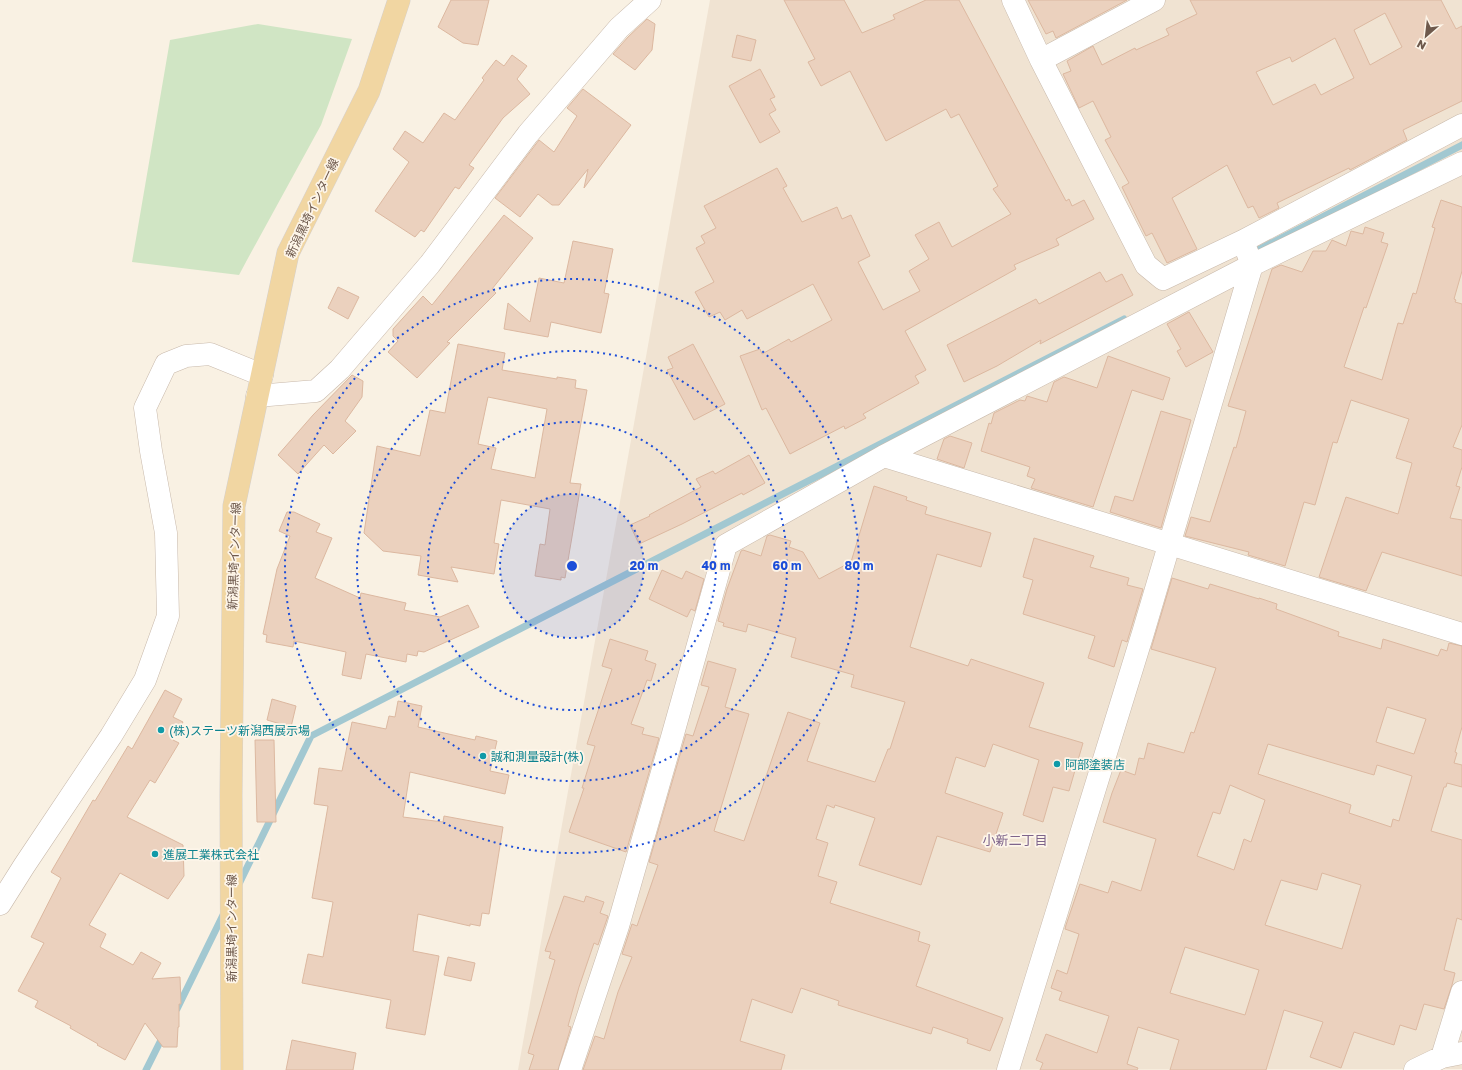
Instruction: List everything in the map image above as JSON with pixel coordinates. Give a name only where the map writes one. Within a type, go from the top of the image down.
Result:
[{"type":"main road","name":"新潟黒埼インター線","points":[[232,1070],[231,795],[234,506],[288,253],[369,91],[399,0]]},
{"type":"street","points":[[257,396],[316,391],[340,369],[430,264],[528,134],[619,28],[650,0]]},
{"type":"street","points":[[1013,0],[1041,60],[1146,265],[1163,279],[1243,241],[1462,125]]},
{"type":"street","points":[[1041,60],[1154,0]]},
{"type":"street","points":[[570,1070],[618,926],[726,545],[884,456],[1252,265],[1462,163]]},
{"type":"street","points":[[1008,1070],[1170,544],[1252,265],[1243,241]]},
{"type":"street","points":[[0,904],[111,736],[145,680],[168,616],[166,533],[151,451],[145,408],[166,364],[186,356],[210,354],[262,375]]},
{"type":"street","points":[[884,456],[1462,634]]},
{"type":"street","points":[[1415,1070],[1452,1055],[1462,992]]},
{"type":"shaded area","points":[[710,0],[1462,0],[1462,1069],[518,1070]]},
{"type":"green space","points":[[258,24],[352,39],[321,125],[239,275],[132,262],[170,40]]},
{"type":"building","points":[[451,0],[489,0],[478,45],[463,43],[438,27]]},
{"type":"building","points":[[784,0],[844,0],[862,33],[895,19],[893,15],[926,0],[959,0],[1066,201],[1069,199],[1072,206],[1084,200],[1094,219],[1056,239],[1059,245],[1014,265],[1016,269],[905,331],[926,370],[915,376],[919,383],[863,414],[866,418],[845,429],[844,426],[790,454],[766,408],[762,410],[740,356],[760,349],[762,354],[789,339],[791,342],[832,320],[813,284],[747,319],[742,310],[725,320],[720,312],[709,317],[695,292],[714,282],[696,248],[705,243],[701,236],[716,228],[704,206],[777,168],[787,186],[783,188],[802,222],[837,207],[842,219],[851,215],[870,256],[858,262],[883,310],[920,291],[909,271],[929,259],[915,235],[939,222],[952,247],[1011,214],[993,189],[998,186],[959,114],[951,118],[946,109],[886,141],[850,71],[821,86],[808,62],[815,59]]},
{"type":"building","points":[[1028,0],[1127,0],[1056,38],[1053,31],[1046,34]]},
{"type":"building","points":[[1190,0],[1441,0],[1456,29],[1462,26],[1462,101],[1403,130],[1407,140],[1350,170],[1349,168],[1277,203],[1279,208],[1259,218],[1253,206],[1248,208],[1227,165],[1172,198],[1197,249],[1167,263],[1152,233],[1146,236],[1122,187],[1129,183],[1105,140],[1111,137],[1093,101],[1079,108],[1063,74],[1071,71],[1067,61],[1093,46],[1102,65],[1135,48],[1136,50],[1169,35],[1166,29],[1197,14]],"holes":[[[1385,13],[1402,47],[1370,65],[1354,30]],[[1335,38],[1354,78],[1321,95],[1315,84],[1273,105],[1256,72],[1290,57],[1292,62]]]},
{"type":"building","points":[[647,19],[655,24],[652,50],[635,70],[613,54]]},
{"type":"building","points":[[737,35],[756,40],[751,61],[732,57]]},
{"type":"building","points":[[512,55],[527,66],[517,79],[530,94],[503,118],[469,165],[474,168],[459,189],[455,187],[424,232],[421,230],[415,237],[375,211],[409,162],[393,149],[405,131],[423,143],[444,113],[455,120],[484,80],[482,78],[496,60],[504,66]]},
{"type":"building","points":[[760,69],[775,97],[770,99],[776,110],[769,114],[780,132],[760,143],[729,86]]},
{"type":"building","points":[[583,89],[631,125],[584,188],[588,169],[559,205],[552,205],[538,194],[520,217],[495,198],[539,140],[554,152],[577,116],[567,108]]},
{"type":"building","points":[[1441,200],[1462,207],[1462,271],[1454,299],[1456,300],[1455,302],[1462,304],[1462,425],[1453,447],[1462,450],[1462,467],[1456,486],[1460,487],[1450,518],[1462,520],[1462,576],[1382,552],[1366,591],[1319,577],[1346,497],[1398,514],[1412,463],[1396,458],[1409,419],[1351,400],[1337,443],[1333,442],[1315,505],[1304,502],[1285,566],[1248,555],[1249,552],[1185,536],[1191,517],[1210,522],[1234,447],[1236,448],[1246,411],[1228,406],[1272,269],[1281,265],[1302,272],[1313,251],[1326,251],[1332,240],[1346,246],[1351,231],[1363,234],[1365,227],[1384,233],[1381,242],[1388,244],[1366,308],[1364,307],[1344,367],[1382,380],[1398,323],[1403,324],[1413,293],[1416,294],[1435,228],[1432,227]]},
{"type":"building","points":[[504,215],[533,238],[492,289],[496,293],[447,342],[450,343],[417,378],[388,352],[398,341],[393,336],[393,329],[423,296],[432,305]]},
{"type":"building","points":[[573,241],[613,249],[604,293],[609,294],[601,333],[551,322],[548,337],[504,329],[508,303],[530,322],[539,278],[564,283]]},
{"type":"building","points":[[1100,272],[1106,282],[1122,274],[1133,295],[1040,344],[1041,340],[997,366],[964,382],[947,345],[1036,299],[1039,304]]},
{"type":"building","points":[[338,287],[359,297],[348,319],[328,308]]},
{"type":"building","points":[[1189,312],[1213,352],[1186,367],[1177,351],[1181,349],[1167,324]]},
{"type":"building","points":[[458,344],[505,353],[502,370],[557,379],[557,377],[576,380],[575,388],[587,390],[570,483],[581,484],[565,578],[561,577],[561,580],[535,576],[540,544],[545,545],[550,509],[501,500],[494,543],[499,544],[494,574],[451,567],[458,582],[418,575],[421,556],[383,551],[364,533],[377,446],[420,456],[430,410],[445,413]],"holes":[[[488,397],[547,409],[535,478],[491,469],[496,448],[478,444]]]},
{"type":"building","points":[[693,344],[725,404],[694,420],[667,370],[673,368],[668,357]]},
{"type":"building","points":[[1108,356],[1170,378],[1163,400],[1132,390],[1093,507],[1031,488],[1035,479],[1027,476],[1030,467],[981,451],[989,423],[991,424],[994,413],[1020,400],[1025,401],[1027,396],[1047,402],[1054,382],[1064,377],[1097,388]]},
{"type":"building","points":[[352,375],[363,381],[362,397],[345,421],[356,431],[333,454],[324,445],[298,474],[278,455],[313,415]]},
{"type":"building","points":[[1161,411],[1191,420],[1161,528],[1110,512],[1115,496],[1133,501]]},
{"type":"building","points":[[950,436],[972,443],[964,468],[937,459],[944,439]]},
{"type":"building","points":[[749,455],[765,483],[743,495],[742,493],[639,544],[630,525],[650,516],[649,515],[701,487],[696,479],[713,471],[715,474]]},
{"type":"building","points":[[874,486],[907,497],[906,500],[927,507],[925,514],[991,533],[981,567],[937,554],[910,647],[968,666],[971,659],[1044,683],[1029,727],[1083,743],[1069,791],[1053,787],[1043,822],[1023,815],[1039,760],[993,744],[985,767],[956,757],[945,793],[1003,813],[990,852],[937,836],[921,885],[859,865],[875,818],[835,805],[834,808],[827,805],[816,839],[828,843],[818,876],[837,882],[830,903],[920,932],[918,941],[930,945],[916,986],[1003,1018],[990,1051],[967,1043],[968,1039],[933,1027],[931,1034],[838,1005],[839,1001],[801,988],[792,1013],[752,999],[740,1041],[785,1055],[781,1070],[583,1070],[595,1036],[604,1039],[618,992],[632,957],[622,954],[632,924],[637,926],[658,865],[649,862],[686,734],[693,736],[709,687],[701,685],[708,661],[736,669],[725,707],[749,714],[714,831],[744,841],[788,712],[820,723],[807,761],[875,782],[888,749],[890,749],[905,702],[851,687],[854,675],[791,657],[796,638],[748,624],[746,632],[723,626],[724,623],[718,621],[727,589],[741,551],[743,550],[761,556],[767,536],[770,535],[791,541],[789,547],[803,552],[819,579],[851,562]]},
{"type":"building","points":[[287,512],[294,512],[320,524],[316,532],[332,538],[315,578],[360,598],[361,593],[406,603],[404,610],[440,617],[468,605],[479,627],[424,652],[418,651],[417,656],[407,654],[406,662],[366,654],[361,679],[342,675],[346,652],[294,641],[293,647],[266,642],[267,635],[263,634],[277,569],[290,536],[279,531]]},
{"type":"building","points":[[1034,538],[1094,556],[1090,567],[1129,578],[1127,585],[1143,589],[1127,642],[1122,640],[1114,667],[1088,658],[1095,636],[1023,614],[1033,580],[1023,577]]},
{"type":"building","points":[[662,570],[682,579],[686,571],[704,579],[695,611],[691,609],[687,617],[649,599]]},
{"type":"building","points":[[1172,578],[1208,589],[1210,584],[1277,604],[1276,609],[1339,632],[1338,636],[1381,649],[1383,639],[1438,656],[1441,649],[1447,651],[1449,643],[1462,646],[1462,727],[1455,752],[1457,753],[1454,763],[1462,765],[1462,787],[1447,783],[1446,787],[1444,787],[1431,831],[1462,840],[1462,920],[1457,918],[1444,970],[1455,973],[1444,1009],[1424,1004],[1416,1030],[1400,1025],[1394,1045],[1354,1032],[1341,1068],[1310,1057],[1323,1022],[1284,1010],[1266,1070],[1170,1070],[1179,1040],[1138,1027],[1127,1064],[1138,1068],[1137,1070],[1040,1070],[1043,1063],[1036,1060],[1046,1034],[1097,1053],[1109,1016],[1059,1000],[1062,992],[1051,988],[1057,970],[1067,974],[1079,934],[1065,929],[1080,884],[1108,893],[1112,881],[1141,891],[1156,839],[1103,822],[1121,770],[1135,775],[1139,758],[1144,759],[1148,743],[1184,753],[1191,732],[1194,733],[1216,668],[1151,649]],"holes":[[[1387,707],[1426,719],[1414,754],[1376,742]],[[1268,744],[1374,775],[1377,765],[1412,776],[1399,821],[1393,819],[1391,827],[1349,813],[1351,805],[1258,774]],[[1230,785],[1265,800],[1251,842],[1244,839],[1234,870],[1197,856],[1213,812],[1220,814]],[[1322,873],[1361,885],[1342,949],[1265,925],[1281,880],[1317,890]],[[1185,947],[1259,970],[1245,1015],[1170,993]]]},
{"type":"building","points":[[610,639],[648,651],[645,660],[656,664],[651,681],[647,680],[631,724],[644,728],[642,734],[659,738],[626,852],[569,832],[584,788],[582,788],[595,746],[587,744],[612,669],[602,666]]},
{"type":"building","points":[[165,690],[182,699],[173,717],[183,722],[173,740],[179,743],[155,783],[150,780],[127,817],[183,845],[184,876],[168,899],[120,873],[89,925],[106,934],[100,947],[133,965],[141,952],[161,963],[152,979],[180,977],[181,1004],[179,1004],[177,1047],[163,1047],[145,1023],[125,1060],[70,1028],[71,1026],[35,1007],[38,1001],[18,991],[44,943],[31,937],[61,878],[51,872],[93,800],[95,801],[128,746],[132,749]]},
{"type":"building","points":[[272,699],[296,706],[291,727],[267,720]]},
{"type":"building","points":[[398,701],[422,706],[418,727],[475,740],[476,736],[497,741],[490,771],[509,775],[505,794],[410,772],[403,817],[443,822],[444,816],[503,827],[489,914],[482,913],[480,926],[470,924],[470,926],[418,914],[413,951],[439,956],[425,1035],[386,1028],[391,1000],[302,983],[308,954],[323,957],[333,902],[312,898],[328,806],[314,804],[319,768],[342,771],[352,722],[386,729],[389,716],[395,717]]},
{"type":"building","points":[[255,740],[274,740],[276,822],[257,822]]},
{"type":"building","points":[[564,896],[584,902],[586,896],[604,902],[600,913],[608,916],[598,945],[594,943],[579,987],[568,1026],[571,1027],[558,1070],[529,1070],[534,1055],[528,1053],[555,960],[549,958],[551,952],[545,951]]},
{"type":"building","points":[[448,957],[475,963],[471,981],[444,975]]},
{"type":"building","points":[[292,1040],[356,1053],[353,1070],[286,1070]]},
{"type":"waterway","points":[[1258,250],[1462,145]]},
{"type":"waterway","points":[[239,884],[311,736],[1124,319]]},
{"type":"waterway","points":[[177,1009],[224,913]]},
{"type":"waterway","points":[[146,1070],[164,1034]]},
{"type":"place","name":"(株)ステーツ新潟西展示場","points":[[161,730]]},
{"type":"place","name":"誠和測量設計(株)","points":[[483,756]]},
{"type":"place","name":"阿部塗装店","points":[[1057,764]]},
{"type":"place","name":"進展工業株式会社","points":[[155,854]]},
{"type":"district","name":"小新二丁目","points":[[1015,840]]}]
